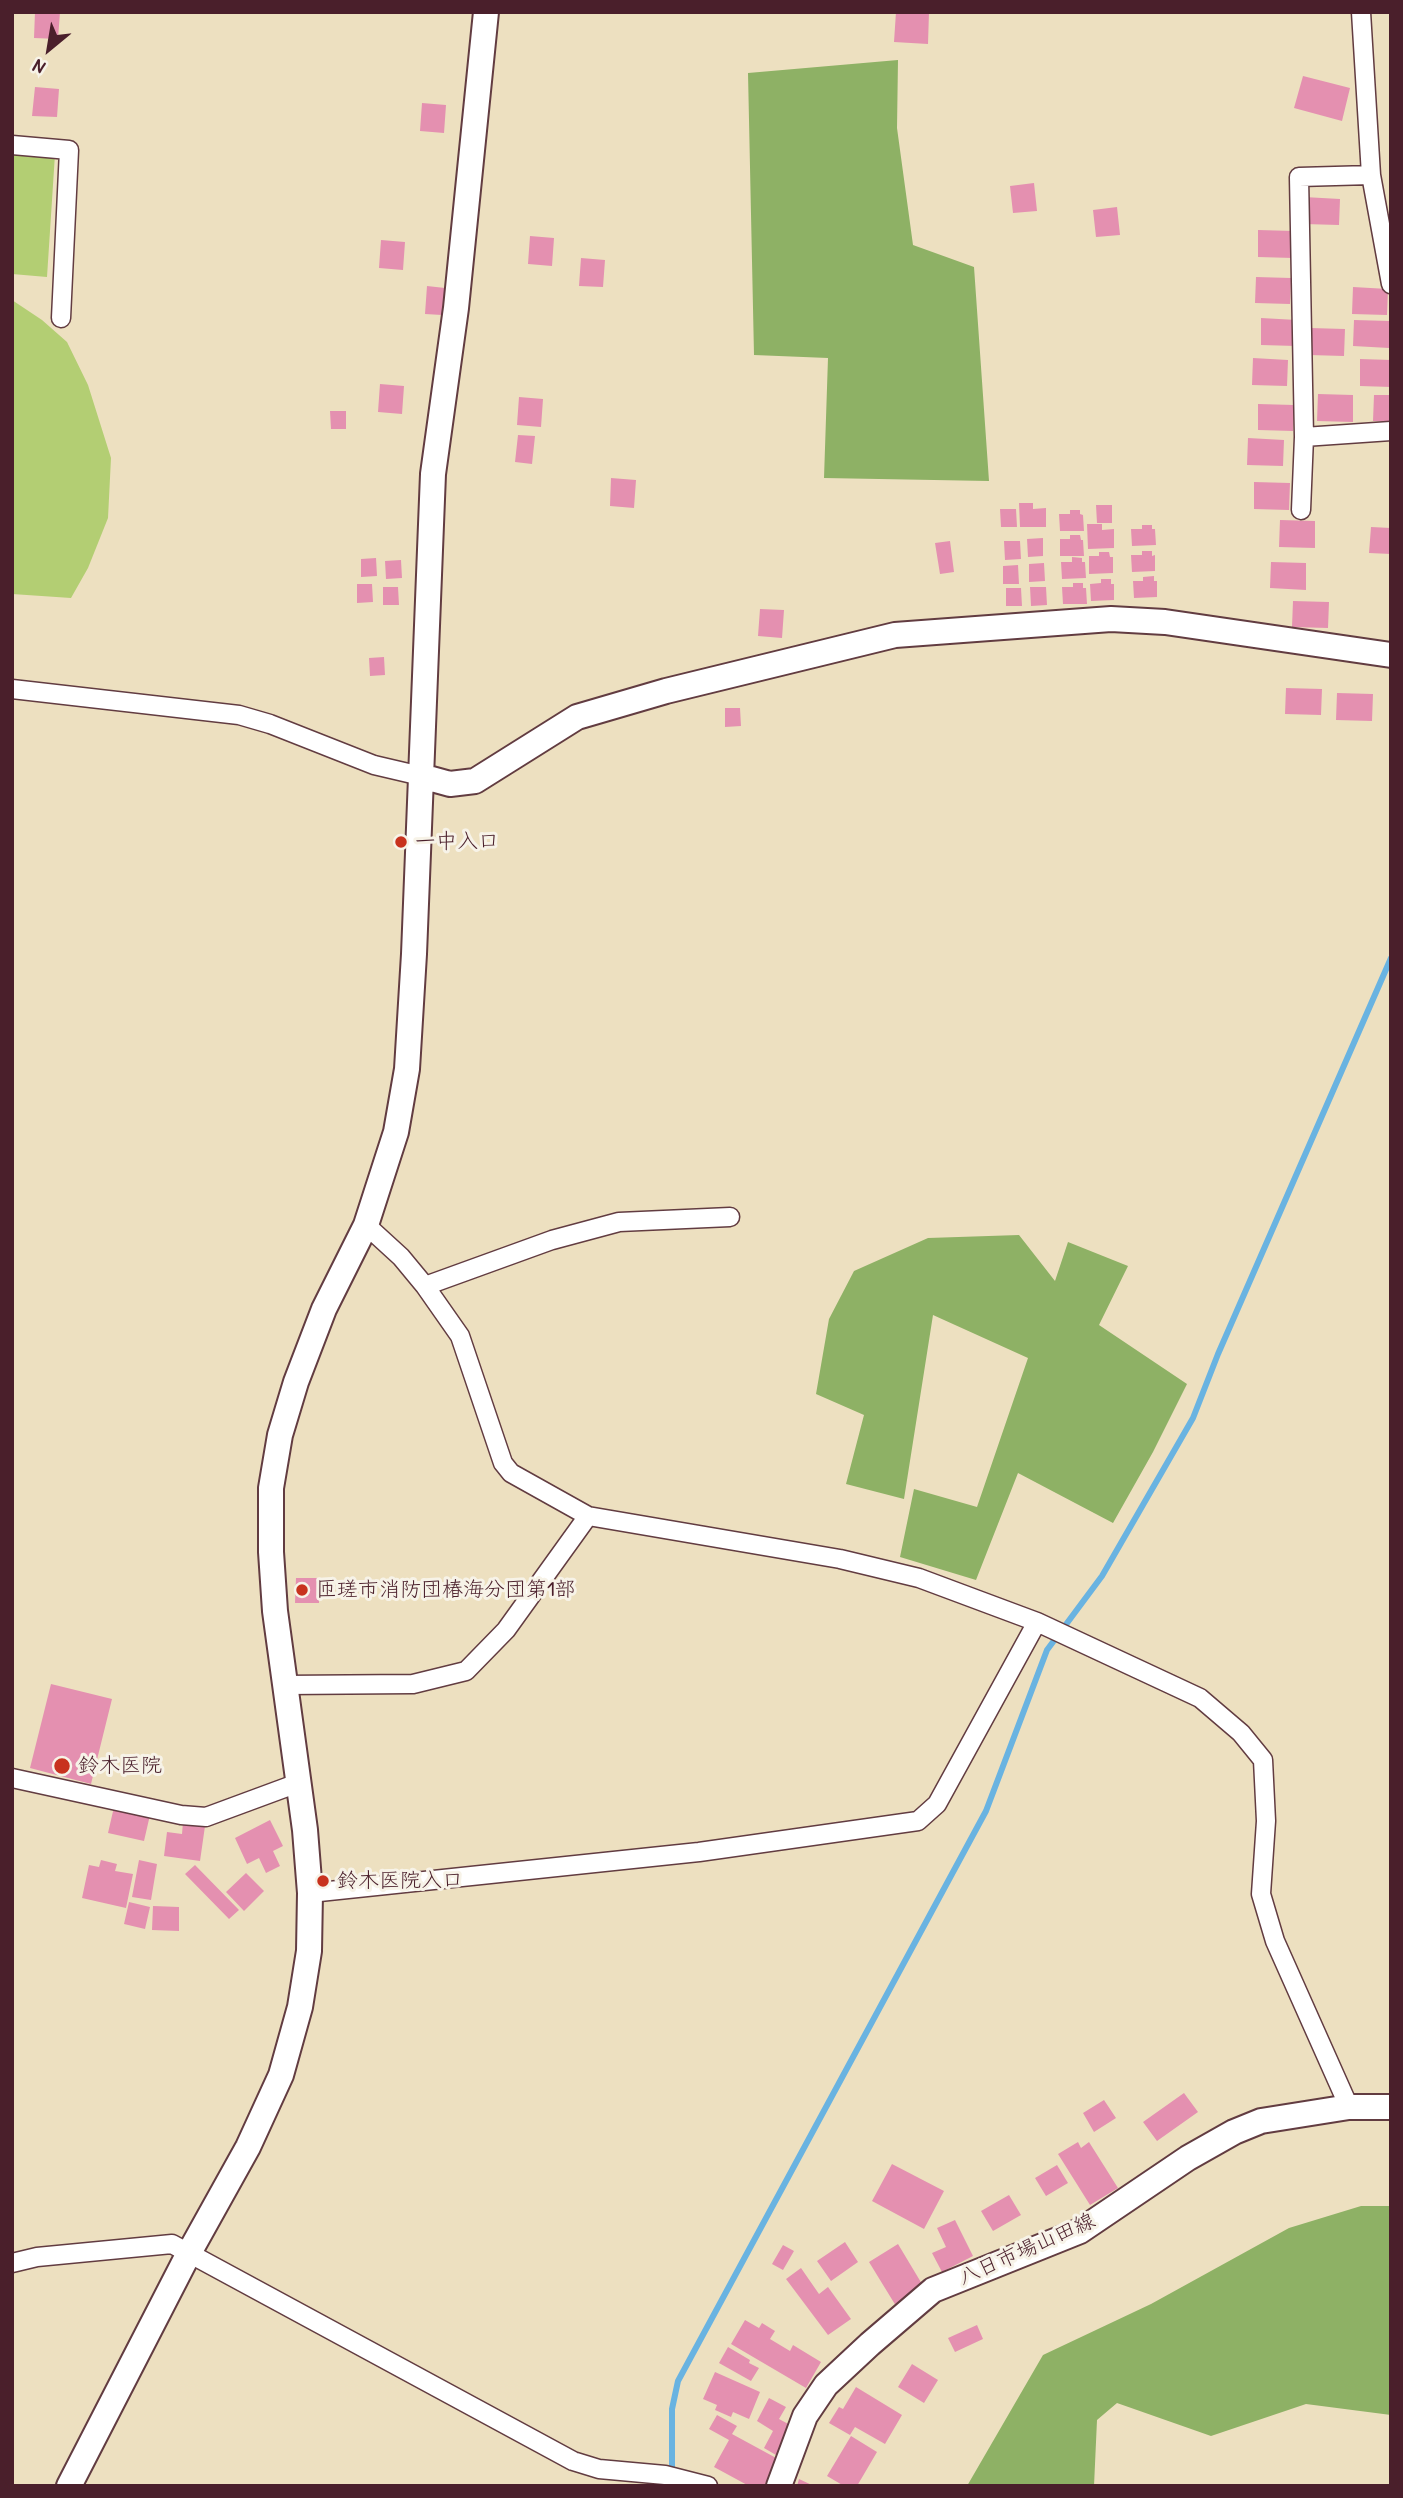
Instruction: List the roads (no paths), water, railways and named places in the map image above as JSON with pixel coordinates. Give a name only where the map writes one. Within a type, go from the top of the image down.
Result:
[{"type":"street","points":[[69,2486],[189,2253],[248,2147],[281,2075],[300,2007],[309,1951],[310,1893],[305,1830],[284,1685],[271,1552],[271,1488],[280,1435],[296,1382],[324,1309],[366,1225],[396,1132],[407,1069],[433,474],[456,308],[486,12]]},
{"type":"street","points":[[1361,12],[1371,175],[1391,284]]},
{"type":"street","points":[[12,145],[69,150],[61,318]]},
{"type":"street","points":[[1301,510],[1304,437],[1299,177],[1371,175]]},
{"type":"street","points":[[1304,437],[1391,431]]},
{"type":"street","points":[[12,689],[239,715],[270,724],[374,765],[450,783],[475,781],[577,717],[666,691],[895,635],[1111,619],[1166,622],[1391,655]]},
{"type":"street","points":[[425,1286],[552,1240],[619,1222],[730,1217]]},
{"type":"street","points":[[366,1225],[401,1257],[460,1336],[503,1463],[511,1473],[588,1516],[840,1559],[919,1578],[1037,1622],[1200,1698],[1241,1733],[1263,1760],[1266,1822],[1261,1894],[1275,1941],[1349,2107]]},
{"type":"street","points":[[284,1685],[414,1684],[466,1671],[506,1630],[588,1516]]},
{"type":"street","points":[[310,1893],[686,1853],[918,1821],[937,1804],[1037,1622]]},
{"type":"street","points":[[12,1778],[181,1815],[206,1817],[298,1783]]},
{"type":"street","name":"八日市場山田線","points":[[779,2486],[805,2416],[826,2385],[933,2290],[1080,2231],[1188,2158],[1234,2132],[1261,2121],[1349,2107],[1391,2107]]},
{"type":"street","points":[[12,2263],[37,2257],[172,2244],[573,2461],[599,2469],[665,2475],[708,2486]]},
{"type":"waterway","points":[[672,2473],[672,2409],[678,2381],[986,1811],[1047,1650],[1102,1576],[1193,1418],[1218,1354],[1391,958]]},
{"type":"place","name":"一中入口","points":[[401,842]]},
{"type":"place","name":"匝瑳市消防団椿海分団第1部","points":[[302,1590]]},
{"type":"place","name":"鈴木医院","points":[[62,1766]]},
{"type":"place","name":"鈴木医院入口","points":[[323,1881]]}]
